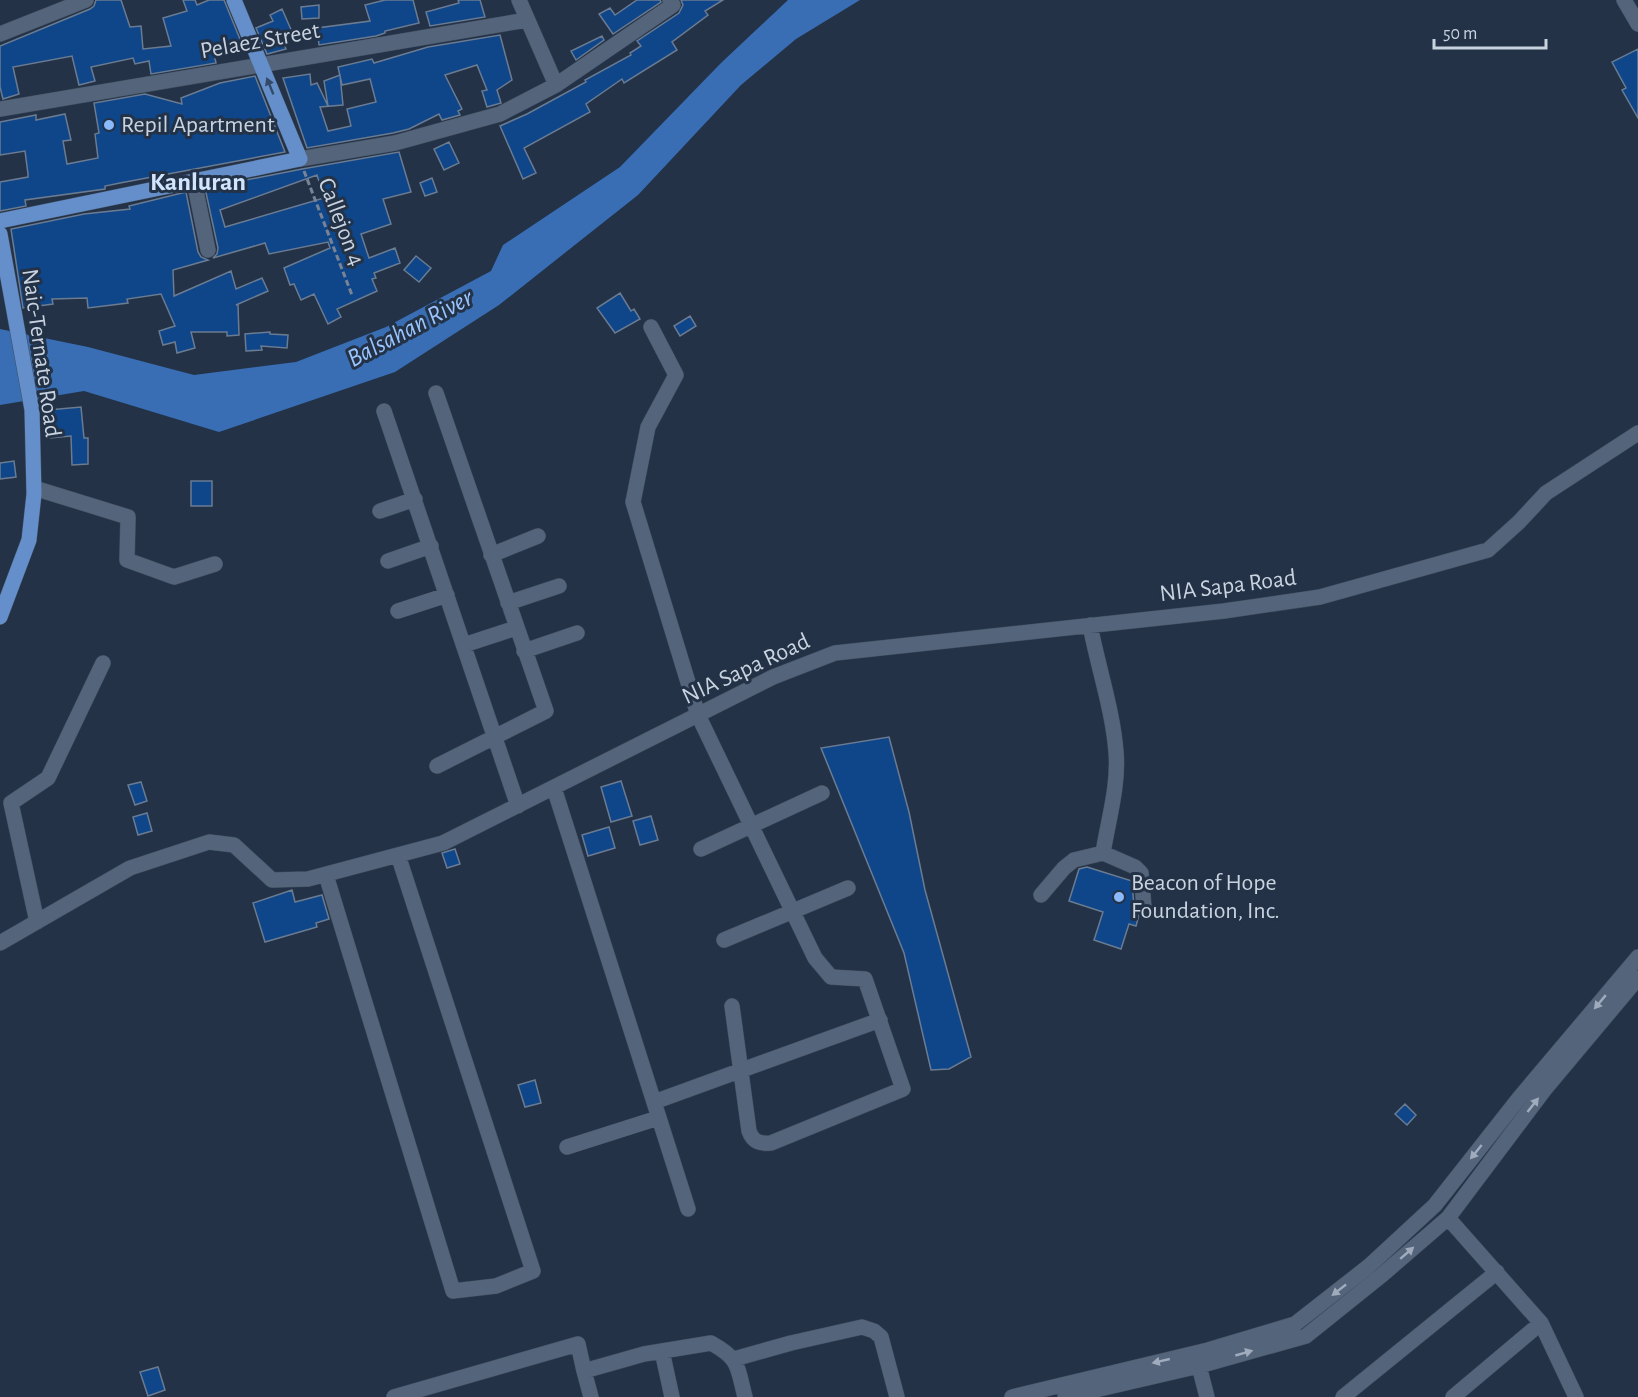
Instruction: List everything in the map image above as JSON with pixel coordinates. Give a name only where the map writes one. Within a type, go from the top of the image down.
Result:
[{"type":"main road","points":[[0,221],[300,159],[234,0]]},
{"type":"main road","name":"Naic-Ternate Road","points":[[0,234],[32,410],[34,488],[29,540],[0,617]]},
{"type":"street","points":[[0,34],[87,0]]},
{"type":"street","points":[[519,0],[556,85]]},
{"type":"street","points":[[1624,0],[1638,24]]},
{"type":"street","points":[[300,159],[395,143],[500,114],[556,85],[672,3]]},
{"type":"street","name":"Pelaez Street","points":[[0,109],[527,20]]},
{"type":"street","points":[[194,182],[208,250]]},
{"type":"street","points":[[651,327],[676,375],[648,427],[633,502],[698,715],[815,958],[831,977],[865,979],[903,1089],[771,1143],[757,1142],[751,1138],[732,1006]]},
{"type":"street","points":[[436,393],[546,711],[437,766]]},
{"type":"street","points":[[384,411],[518,806]]},
{"type":"street","name":"NIA Sapa Road","points":[[0,943],[130,868],[209,843],[234,845],[272,880],[308,879],[443,843],[773,677],[835,653],[1224,611],[1320,597],[1488,550],[1520,522],[1546,493],[1638,433]]},
{"type":"street","points":[[34,488],[128,517],[128,560],[174,577],[215,564]]},
{"type":"street","points":[[380,511],[415,499]]},
{"type":"street","points":[[491,555],[538,536]]},
{"type":"street","points":[[388,561],[431,546]]},
{"type":"street","points":[[508,603],[559,586]]},
{"type":"street","points":[[398,612],[447,595]]},
{"type":"street","points":[[1090,625],[1116,753],[1115,776],[1103,853]]},
{"type":"street","points":[[464,645],[516,628]]},
{"type":"street","points":[[524,651],[577,633]]},
{"type":"street","points":[[37,922],[11,803],[48,778],[103,663]]},
{"type":"street","points":[[554,788],[688,1209]]},
{"type":"street","points":[[701,849],[822,793]]},
{"type":"street","points":[[1041,895],[1074,860],[1103,853],[1135,867],[1141,873],[1144,907]]},
{"type":"street","points":[[326,875],[453,1291],[496,1286],[533,1271],[398,855]]},
{"type":"street","points":[[724,940],[848,888]]},
{"type":"street","points":[[1012,1397],[1208,1350],[1295,1324],[1369,1266],[1435,1205],[1520,1097],[1638,957]]},
{"type":"street","points":[[1065,1397],[1199,1366],[1306,1336],[1448,1218],[1545,1089],[1638,978]]},
{"type":"street","points":[[654,1102],[880,1020]]},
{"type":"street","points":[[567,1148],[658,1118]]},
{"type":"street","points":[[1448,1218],[1541,1323],[1572,1395]]},
{"type":"street","points":[[1343,1397],[1497,1272]]},
{"type":"street","points":[[1453,1397],[1541,1323]]},
{"type":"street","points":[[734,1359],[790,1343],[861,1327],[874,1331],[881,1337],[897,1397]]},
{"type":"street","points":[[585,1371],[662,1351],[711,1342],[729,1353],[734,1359],[745,1397]]},
{"type":"street","points":[[394,1397],[578,1344],[591,1397]]},
{"type":"street","points":[[662,1351],[672,1397]]},
{"type":"street","points":[[1199,1366],[1207,1397]]},
{"type":"path","name":"Callejon 4","points":[[300,159],[352,296]]},
{"type":"water","name":"Balsahan River","points":[[788,0],[860,0],[796,39],[741,85],[638,195],[499,305],[395,372],[219,432],[84,391],[0,405],[0,329],[88,347],[194,375],[296,362],[386,327],[491,271],[503,245],[620,167],[721,63]]},
{"type":"building","points":[[96,0],[121,0],[130,27],[141,26],[143,49],[171,46],[163,18],[187,11],[183,0],[195,0],[197,5],[209,0],[224,0],[242,44],[214,54],[216,63],[151,74],[149,61],[135,64],[133,58],[91,67],[95,81],[79,85],[72,56],[13,67],[19,94],[3,99],[0,87],[0,46],[90,9]]},
{"type":"building","points":[[385,0],[413,0],[419,23],[385,31],[376,36],[319,45],[317,28],[370,21],[365,5]]},
{"type":"building","points":[[458,0],[480,0],[485,17],[430,26],[426,12],[459,3]]},
{"type":"building","points":[[637,0],[660,0],[661,2],[613,34],[599,14],[610,8],[615,15]]},
{"type":"building","points":[[681,0],[723,0],[705,11],[708,15],[672,42],[677,50],[624,83],[622,79],[586,104],[590,112],[524,148],[536,173],[523,179],[500,126],[527,114],[631,55],[630,53],[641,46],[637,41],[679,13],[683,5]]},
{"type":"building","points":[[319,5],[319,18],[302,19],[301,7]]},
{"type":"building","points":[[282,9],[293,34],[282,39],[286,49],[267,54],[256,28],[273,21],[270,15]]},
{"type":"building","points":[[500,35],[512,80],[497,90],[501,103],[487,107],[482,91],[487,90],[477,65],[445,75],[462,109],[458,111],[460,115],[442,120],[439,114],[409,129],[307,148],[283,78],[310,74],[311,85],[317,83],[328,106],[324,81],[340,75],[338,67],[372,59],[374,63],[428,47]],"holes":[[[340,77],[342,85],[370,79],[376,102],[347,109],[351,126],[328,131],[320,107],[343,105]]]},
{"type":"building","points":[[602,36],[604,40],[576,60],[571,51]]},
{"type":"building","points":[[1638,49],[1638,118],[1622,90],[1626,88],[1612,62]]},
{"type":"building","points":[[255,76],[285,152],[105,186],[105,189],[25,200],[26,206],[0,211],[0,182],[28,177],[28,174],[25,151],[0,155],[0,122],[36,115],[36,120],[65,114],[71,140],[63,141],[67,164],[98,158],[95,134],[99,133],[94,103],[145,94],[182,104],[181,98],[220,83]]},
{"type":"building","points":[[449,142],[459,163],[444,170],[434,149]]},
{"type":"building","points":[[399,152],[411,192],[383,199],[391,224],[361,234],[369,258],[395,248],[400,263],[374,273],[376,278],[372,279],[377,291],[337,309],[341,317],[328,324],[314,294],[301,300],[294,284],[290,285],[284,268],[330,248],[328,242],[269,254],[265,243],[213,258],[218,248],[205,188]],"holes":[[[317,175],[324,198],[225,227],[220,210]]]},
{"type":"building","points":[[432,178],[437,192],[425,196],[420,183]]},
{"type":"building","points":[[186,192],[198,252],[201,257],[208,260],[173,270],[174,296],[231,271],[236,289],[262,278],[268,291],[236,305],[238,305],[239,335],[227,336],[227,332],[191,332],[195,348],[177,353],[175,342],[163,345],[159,331],[175,326],[161,294],[127,299],[128,303],[88,308],[87,298],[52,299],[53,304],[23,308],[11,229],[84,214],[130,209],[129,206]]},
{"type":"building","points":[[416,256],[431,268],[419,282],[404,270]]},
{"type":"building","points":[[620,293],[631,311],[634,309],[640,319],[615,333],[597,308]]},
{"type":"building","points":[[690,316],[696,326],[680,336],[674,326]]},
{"type":"building","points":[[270,332],[270,334],[288,335],[287,348],[261,346],[262,350],[246,351],[245,334]]},
{"type":"building","points":[[81,407],[84,438],[88,438],[88,464],[72,465],[71,436],[50,438],[48,410]]},
{"type":"building","points":[[14,461],[16,477],[0,479],[0,463]]},
{"type":"building","points":[[191,481],[212,481],[212,506],[191,506]]},
{"type":"building","points":[[889,737],[909,812],[925,890],[971,1057],[949,1069],[931,1070],[904,953],[821,748]]},
{"type":"building","points":[[621,781],[632,816],[611,822],[601,787]]},
{"type":"building","points":[[141,782],[147,801],[135,805],[128,785]]},
{"type":"building","points":[[147,813],[152,831],[138,835],[133,817]]},
{"type":"building","points":[[651,816],[658,840],[640,845],[633,821]]},
{"type":"building","points":[[609,827],[615,848],[588,856],[582,835]]},
{"type":"building","points":[[455,849],[460,864],[447,868],[442,853]]},
{"type":"building","points":[[1087,867],[1132,881],[1134,908],[1139,915],[1136,926],[1129,924],[1121,949],[1094,940],[1103,912],[1069,901],[1079,869]]},
{"type":"building","points":[[292,890],[295,902],[322,895],[329,919],[316,923],[317,927],[265,942],[253,903]]},
{"type":"building","points":[[535,1080],[541,1103],[525,1107],[518,1085]]},
{"type":"building","points":[[1405,1104],[1416,1115],[1407,1125],[1395,1114]]},
{"type":"building","points":[[158,1367],[165,1390],[148,1396],[140,1372]]},
{"type":"place","name":"Repil Apartment","points":[[109,125]]},
{"type":"place","name":"Beacon of Hope Foundation, Inc.","points":[[1119,897]]},
{"type":"district","name":"Kanluran","points":[[198,182]]}]
